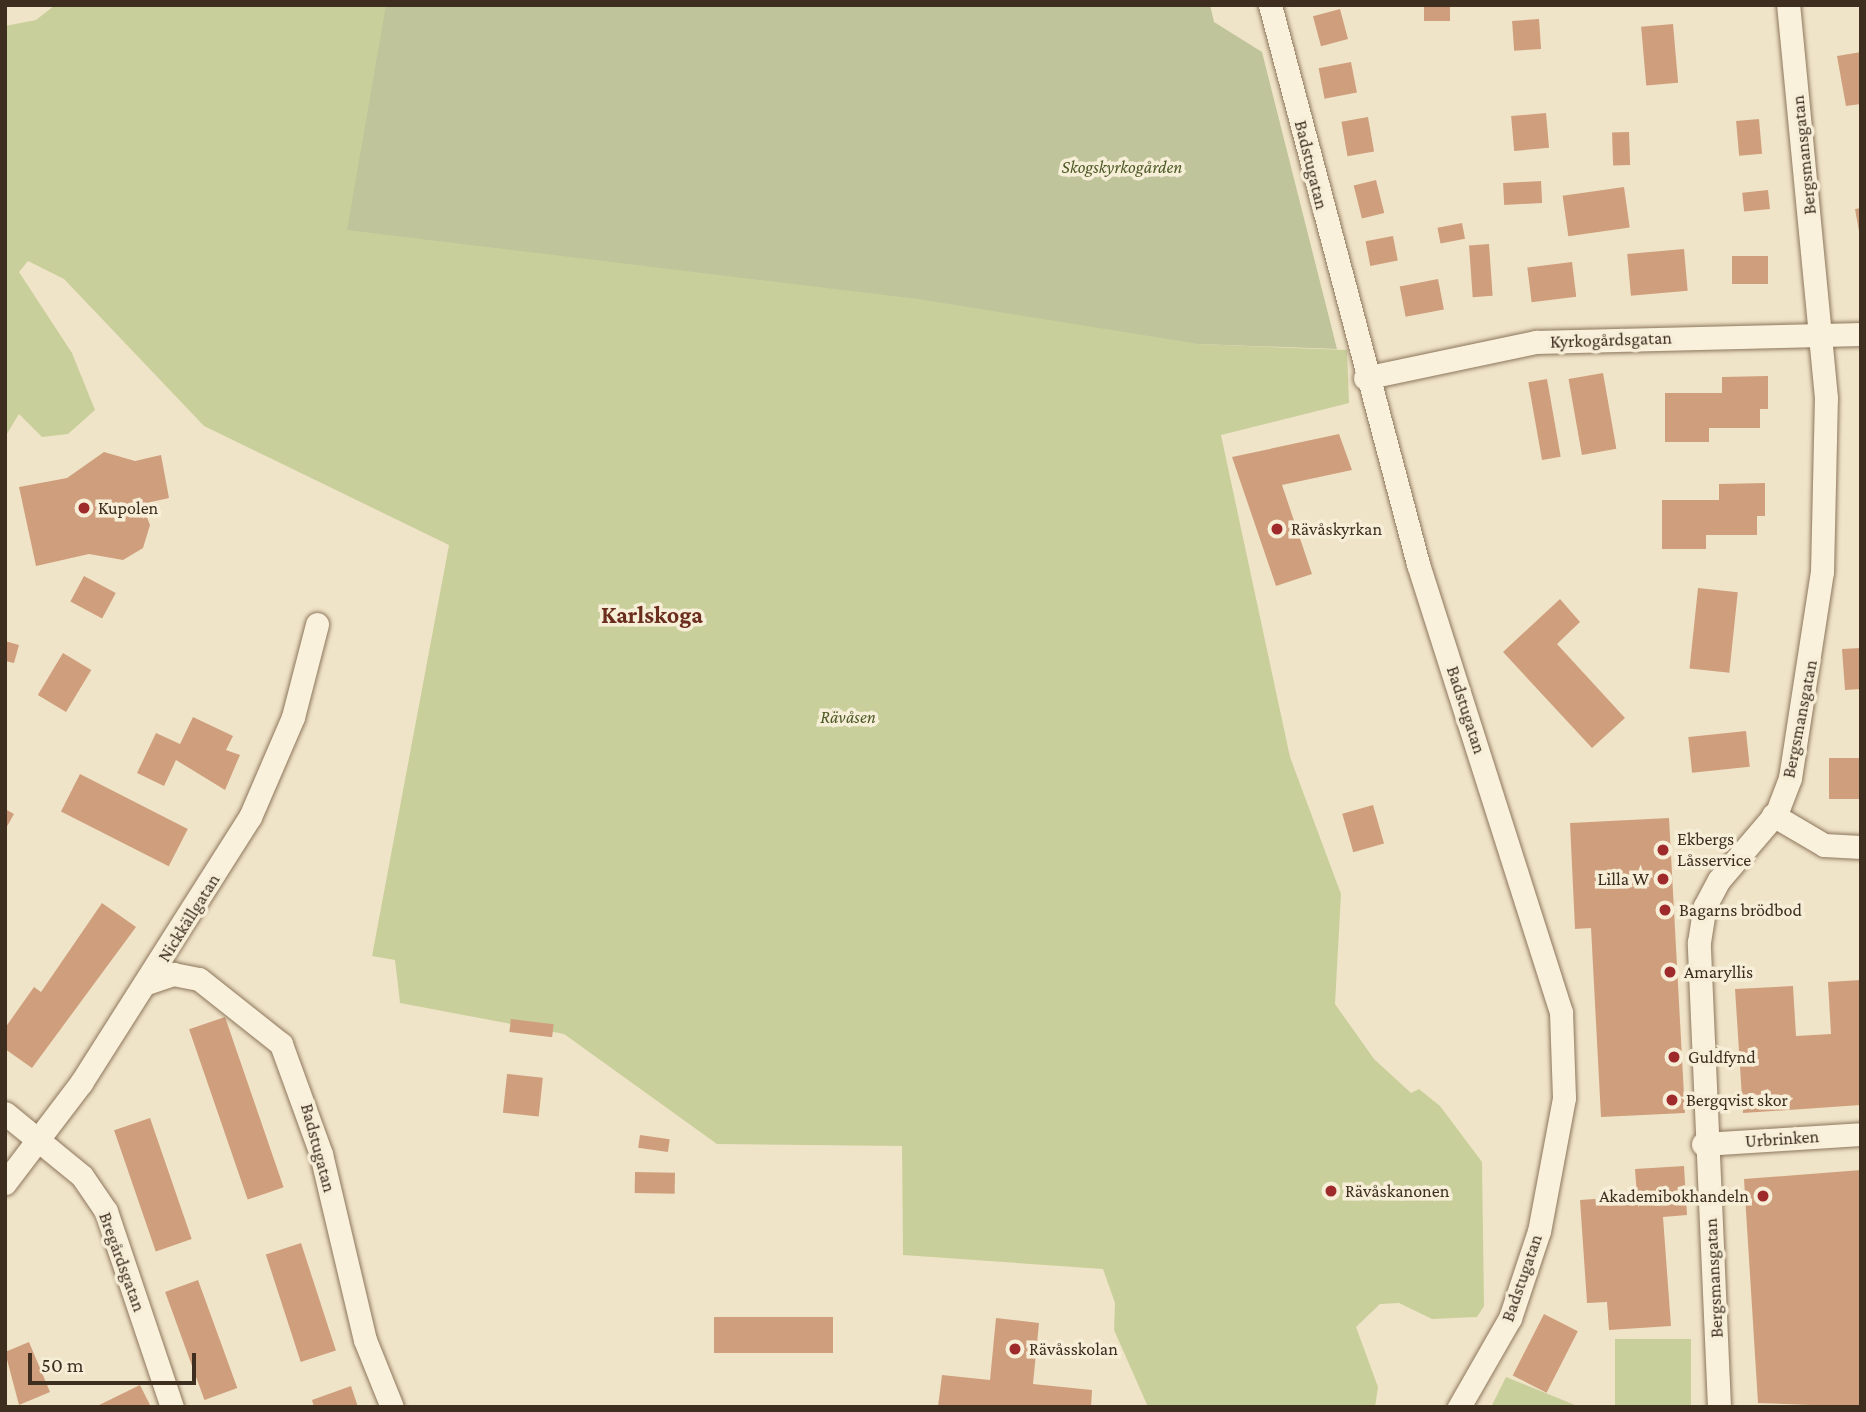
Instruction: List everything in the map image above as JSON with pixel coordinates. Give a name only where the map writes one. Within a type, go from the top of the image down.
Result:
[{"type":"street","name":"Badstugatan","points":[[1270,5],[1365,378],[1561,1012],[1564,1098],[1539,1231],[1510,1318],[1459,1407]]},
{"type":"street","name":"Bergsmansgatan","points":[[1719,1407],[1703,1144],[1699,942],[1705,906],[1773,816],[1801,732],[1822,572],[1822,334],[1788,5]]},
{"type":"street","name":"Kyrkogårdsgatan","points":[[1365,378],[1536,342],[1861,334]]},
{"type":"street","name":"Nickkällgatan","points":[[5,1183],[40,1141],[147,983],[274,765],[317,624]]},
{"type":"street","points":[[1773,816],[1824,845],[1861,847]]},
{"type":"street","name":"Badstugatan","points":[[147,983],[173,974],[200,979],[281,1044],[321,1154],[365,1340],[391,1407]]},
{"type":"street","name":"Bregårdsgatan","points":[[5,1113],[82,1176],[106,1212],[172,1407]]},
{"type":"street","name":"Urbrinken","points":[[1703,1144],[1861,1134]]},
{"type":"green space","name":"Rävåsen","points":[[55,5],[939,5],[1199,344],[1347,350],[1349,403],[1221,435],[1290,757],[1341,894],[1335,1004],[1374,1059],[1411,1093],[1419,1089],[1440,1106],[1482,1162],[1484,1306],[1477,1317],[1432,1319],[1399,1303],[1380,1304],[1356,1327],[1378,1387],[1375,1407],[1148,1407],[1114,1330],[1115,1303],[1103,1269],[903,1255],[902,1146],[717,1144],[564,1034],[400,1003],[395,960],[372,956],[449,545],[204,426],[64,279],[28,261],[19,272],[72,353],[95,410],[68,434],[42,437],[19,414],[5,437],[5,26],[36,20]]},
{"type":"green space","name":"Skogskyrkogården","points":[[386,5],[1210,5],[1214,22],[1262,52],[1337,349],[1199,344],[918,299],[347,230]]},
{"type":"green space","points":[[1615,1339],[1691,1339],[1691,1407],[1615,1407]]},
{"type":"green space","points":[[1506,1377],[1580,1407],[1491,1407]]},
{"type":"building","points":[[1424,5],[1450,5],[1450,21],[1424,21]]},
{"type":"building","points":[[1340,9],[1348,39],[1321,46],[1313,16]]},
{"type":"building","points":[[1539,19],[1541,49],[1514,51],[1512,21]]},
{"type":"building","points":[[1673,24],[1678,83],[1646,86],[1641,27]]},
{"type":"building","points":[[1861,52],[1861,104],[1846,106],[1837,56]]},
{"type":"building","points":[[1351,62],[1357,92],[1325,99],[1319,68]]},
{"type":"building","points":[[1546,113],[1549,148],[1514,151],[1511,116]]},
{"type":"building","points":[[1368,117],[1374,151],[1347,156],[1341,122]]},
{"type":"building","points":[[1759,119],[1762,154],[1739,156],[1736,121]]},
{"type":"building","points":[[1629,132],[1630,165],[1613,166],[1612,133]]},
{"type":"building","points":[[1376,180],[1384,213],[1362,219],[1354,186]]},
{"type":"building","points":[[1541,181],[1542,203],[1504,205],[1503,183]]},
{"type":"building","points":[[1624,187],[1630,228],[1568,236],[1563,196]]},
{"type":"building","points":[[1768,190],[1770,209],[1744,212],[1742,193]]},
{"type":"building","points":[[1861,208],[1861,231],[1859,231],[1855,209]]},
{"type":"building","points":[[1462,223],[1465,239],[1441,243],[1437,228]]},
{"type":"building","points":[[1393,236],[1398,261],[1370,266],[1366,241]]},
{"type":"building","points":[[1489,244],[1493,296],[1473,297],[1469,245]]},
{"type":"building","points":[[1684,249],[1688,291],[1631,296],[1627,254]]},
{"type":"building","points":[[1732,256],[1768,256],[1768,284],[1732,284]]},
{"type":"building","points":[[1572,262],[1576,297],[1532,302],[1527,267]]},
{"type":"building","points":[[1438,279],[1444,309],[1406,317],[1400,286]]},
{"type":"building","points":[[1603,373],[1616,449],[1582,455],[1569,379]]},
{"type":"building","points":[[1768,376],[1768,409],[1760,409],[1760,428],[1709,428],[1709,442],[1665,442],[1665,393],[1722,393],[1722,377]]},
{"type":"building","points":[[1547,379],[1561,457],[1542,460],[1528,382]]},
{"type":"building","name":"Rävåskyrkan","points":[[1339,434],[1352,470],[1282,485],[1312,574],[1276,586],[1232,457]]},
{"type":"building","name":"Kupolen","points":[[104,452],[135,461],[161,455],[169,498],[142,504],[150,525],[143,548],[123,560],[89,554],[36,566],[19,487],[67,478]]},
{"type":"building","points":[[1765,483],[1765,516],[1757,516],[1757,535],[1706,535],[1706,549],[1662,549],[1662,500],[1719,500],[1719,484]]},
{"type":"building","points":[[84,576],[116,593],[102,619],[70,602]]},
{"type":"building","points":[[1698,588],[1738,592],[1729,673],[1690,669]]},
{"type":"building","points":[[1560,599],[1580,622],[1557,644],[1625,718],[1592,748],[1503,652]]},
{"type":"building","points":[[5,641],[19,645],[14,663],[5,661]]},
{"type":"building","points":[[1861,648],[1861,689],[1845,690],[1842,649]]},
{"type":"building","points":[[63,653],[91,670],[66,712],[38,695]]},
{"type":"building","points":[[193,717],[233,736],[226,750],[240,755],[225,790],[176,760],[164,786],[137,773],[156,733],[180,744]]},
{"type":"building","points":[[1746,731],[1750,767],[1692,773],[1688,737]]},
{"type":"building","points":[[1829,758],[1861,758],[1861,799],[1829,799]]},
{"type":"building","points":[[80,774],[188,829],[169,866],[61,811]]},
{"type":"building","points":[[1373,805],[1384,843],[1353,852],[1342,814]]},
{"type":"building","points":[[5,809],[14,814],[5,830]]},
{"type":"building","points":[[1669,818],[1685,1113],[1601,1117],[1591,928],[1575,929],[1570,823]]},
{"type":"building","points":[[102,903],[136,927],[32,1068],[5,1049],[5,1028],[34,987],[41,992]]},
{"type":"building","points":[[1861,980],[1861,1105],[1743,1113],[1735,989],[1793,986],[1796,1036],[1831,1034],[1828,982]]},
{"type":"building","points":[[225,1017],[284,1187],[248,1200],[189,1029]]},
{"type":"building","points":[[511,1019],[554,1024],[552,1037],[509,1032]]},
{"type":"building","points":[[507,1074],[543,1078],[539,1117],[503,1113]]},
{"type":"building","points":[[150,1118],[192,1239],[156,1251],[114,1130]]},
{"type":"building","points":[[640,1135],[670,1139],[668,1152],[638,1148]]},
{"type":"building","points":[[1684,1166],[1687,1215],[1663,1217],[1671,1326],[1609,1330],[1607,1302],[1587,1303],[1580,1200],[1637,1196],[1635,1169]]},
{"type":"building","points":[[1861,1170],[1861,1407],[1758,1403],[1744,1179]]},
{"type":"building","points":[[635,1172],[675,1173],[675,1194],[635,1193]]},
{"type":"building","points":[[301,1243],[336,1350],[301,1362],[266,1254]]},
{"type":"building","points":[[198,1280],[237,1388],[204,1400],[165,1292]]},
{"type":"building","points":[[1544,1314],[1578,1331],[1547,1393],[1513,1375]]},
{"type":"building","points":[[714,1317],[833,1317],[833,1353],[714,1353]]},
{"type":"building","name":"Rävåsskolan","points":[[996,1318],[1039,1323],[1033,1384],[1092,1390],[1091,1407],[938,1407],[942,1375],[990,1380]]},
{"type":"building","points":[[29,1342],[50,1392],[19,1405],[5,1352]]},
{"type":"building","points":[[140,1385],[151,1407],[95,1407]]},
{"type":"building","points":[[351,1386],[358,1407],[314,1407],[312,1400]]},
{"type":"place","name":"Kupolen","points":[[84,508]]},
{"type":"place","name":"Rävåskyrkan","points":[[1277,529]]},
{"type":"place","name":"Ekbergs Låsservice","points":[[1663,850]]},
{"type":"place","name":"Lilla W","points":[[1663,879]]},
{"type":"place","name":"Bagarns brödbod","points":[[1665,910]]},
{"type":"place","name":"Amaryllis","points":[[1670,972]]},
{"type":"place","name":"Guldfynd","points":[[1674,1057]]},
{"type":"place","name":"Bergqvist skor","points":[[1672,1100]]},
{"type":"place","name":"Rävåskanonen","points":[[1331,1191]]},
{"type":"place","name":"Akademibokhandeln","points":[[1763,1196]]},
{"type":"place","name":"Rävåsskolan","points":[[1015,1349]]},
{"type":"district","name":"Karlskoga","points":[[652,615]]}]
